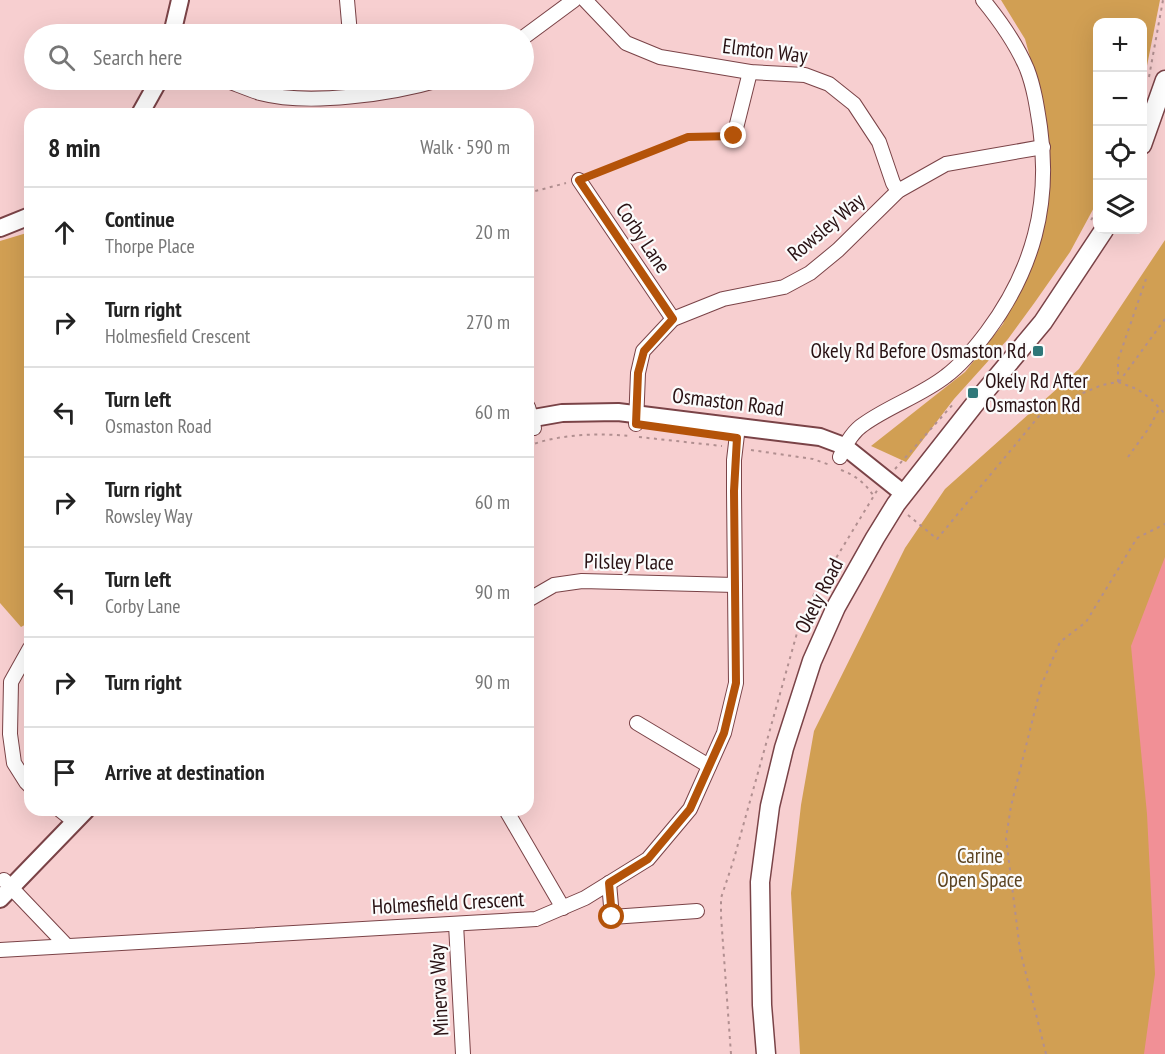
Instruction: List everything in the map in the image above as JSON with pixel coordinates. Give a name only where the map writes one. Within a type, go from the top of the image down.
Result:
[{"type":"main road","points":[[1147,127],[1157,81]]},
{"type":"main road","name":"Okely Road","points":[[765,1054],[760,882],[770,806],[784,748],[812,661],[836,607],[874,538],[900,499],[976,401],[1043,322],[1093,233]]},
{"type":"street","points":[[174,24],[180,0]]},
{"type":"street","points":[[184,24],[189,0]]},
{"type":"street","points":[[347,0],[350,24]]},
{"type":"street","points":[[534,30],[574,0]]},
{"type":"street","name":"Elmton Way","points":[[585,0],[626,43],[660,57],[750,72],[805,75],[829,84],[854,104],[879,142],[898,191]]},
{"type":"street","points":[[842,451],[862,424],[947,376],[975,348],[1015,291],[1028,259],[1038,223],[1044,183],[1043,147],[1036,104],[1027,71],[1014,41],[983,0]]},
{"type":"street","points":[[734,136],[750,72]]},
{"type":"street","points":[[143,108],[153,90]]},
{"type":"street","points":[[155,108],[164,90]]},
{"type":"street","points":[[253,90],[307,99],[397,90]]},
{"type":"street","points":[[355,90],[356,95]]},
{"type":"street","points":[[306,108],[307,99]]},
{"type":"street","name":"Rowsley Way","points":[[636,418],[638,373],[644,351],[673,319],[723,299],[784,287],[810,273],[838,250],[898,191],[946,164],[1043,147]]},
{"type":"street","name":"Corby Lane","points":[[579,180],[673,319]]},
{"type":"street","points":[[0,218],[24,208]]},
{"type":"street","points":[[0,228],[24,218]]},
{"type":"street","name":"Osmaston Road","points":[[534,420],[586,421],[636,418],[738,432],[842,451],[879,488],[900,499]]},
{"type":"street","name":"Holmesfield Crescent","points":[[0,950],[536,920],[609,883],[648,859],[690,809],[724,733],[736,683],[734,491],[738,432]]},
{"type":"street","name":"Pilsley Place","points":[[534,595],[554,585],[582,580],[735,585]]},
{"type":"street","points":[[24,659],[11,682],[10,734],[14,763],[24,779]]},
{"type":"street","points":[[637,723],[709,766]]},
{"type":"street","points":[[66,945],[4,888],[68,816]]},
{"type":"street","points":[[509,816],[563,908]]},
{"type":"street","points":[[609,883],[612,917],[697,911]]},
{"type":"street","name":"Minerva Way","points":[[456,924],[463,1054]]},
{"type":"path","points":[[1157,81],[1163,0]]},
{"type":"path","points":[[534,191],[579,180],[688,137],[734,136]]},
{"type":"path","points":[[1119,382],[1118,360],[1146,279]]},
{"type":"path","points":[[1119,382],[1165,319]]},
{"type":"path","points":[[900,499],[937,538],[1045,409],[1102,385],[1119,382],[1137,389],[1151,399],[1165,414]]},
{"type":"path","points":[[731,1054],[722,936],[722,898],[797,633],[813,596],[879,488],[956,401]]},
{"type":"path","points":[[1128,457],[1149,428],[1159,409]]},
{"type":"path","points":[[534,444],[555,439],[589,435],[617,435],[722,446]]},
{"type":"path","points":[[751,450],[813,459],[851,474],[866,485],[879,488]]},
{"type":"path","points":[[1046,1054],[1020,950],[1006,838],[1011,806],[1041,687],[1059,642],[1086,622],[1137,538],[1165,524]]},
{"type":"green space","points":[[1001,0],[1160,0],[1147,66],[1147,18],[1093,18],[1093,209],[1070,252],[1008,339],[954,399],[906,462],[871,446],[965,372],[1003,324],[1043,230],[1046,115],[1025,39]]},
{"type":"green space","points":[[24,234],[24,625],[21,627],[0,603],[0,241]]},
{"type":"green space","name":"Carine Open Space","points":[[1165,240],[1165,1054],[800,1054],[791,893],[801,805],[814,731],[905,548],[945,489],[1079,369]]},
{"type":"shaded area","points":[[1165,557],[1165,1054],[1144,1054],[1155,974],[1147,814],[1131,646]]},
{"type":"place","name":"Okely Rd Before Osmaston Rd","points":[[1038,351]]},
{"type":"place","name":"Okely Rd After Osmaston Rd","points":[[973,393]]},
{"type":"route","points":[[612,917],[609,883],[648,859],[690,809],[724,733],[736,683],[734,460],[737,438],[636,424],[638,373],[644,351],[673,319],[579,180],[688,137],[734,136]]}]
